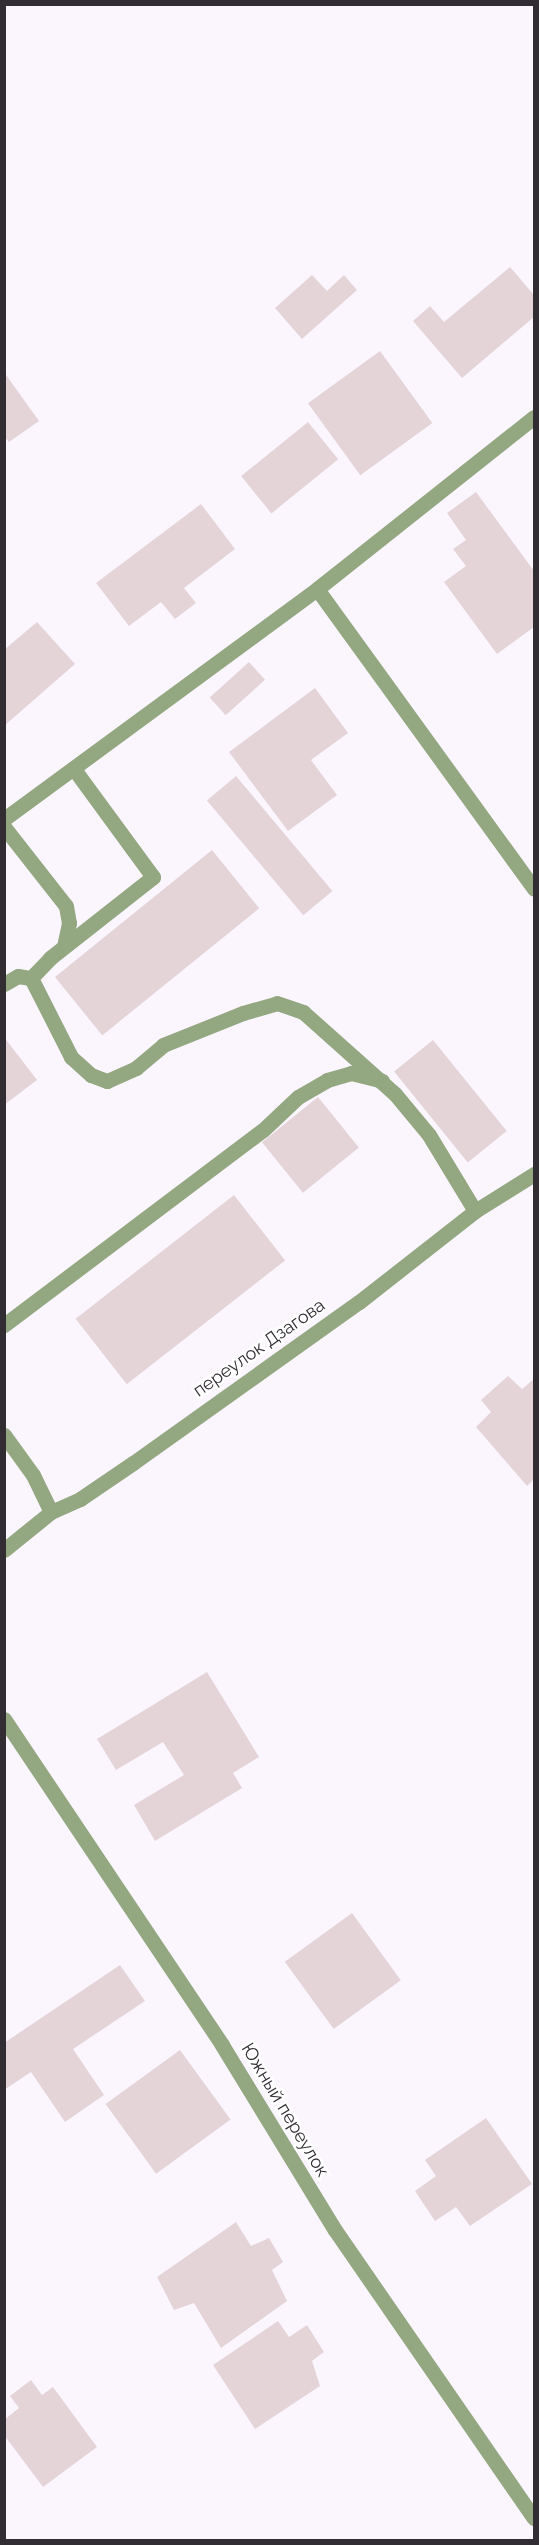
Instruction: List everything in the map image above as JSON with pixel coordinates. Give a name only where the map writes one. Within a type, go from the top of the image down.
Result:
[{"type":"street","points":[[4,819],[317,589],[534,417]]},
{"type":"street","points":[[317,589],[534,889]]},
{"type":"street","points":[[31,978],[64,946],[153,877],[74,769]]},
{"type":"street","points":[[4,826],[66,906],[69,923],[64,946]]},
{"type":"street","points":[[4,984],[18,976],[31,978]]},
{"type":"street","points":[[31,978],[70,1057],[91,1075],[107,1081],[136,1068],[163,1045],[277,1003],[303,1012],[382,1081],[429,1135],[475,1211]]},
{"type":"street","points":[[4,1325],[263,1131],[298,1097],[327,1080],[351,1073],[382,1081]]},
{"type":"street","name":"переулок Дзагова","points":[[4,1550],[51,1512],[80,1499],[133,1463],[359,1302],[475,1211],[534,1174]]},
{"type":"street","points":[[4,1435],[33,1475],[51,1512]]},
{"type":"street","name":"Южный переулок","points":[[4,1719],[222,2045],[335,2230],[534,2518]]},
{"type":"building","points":[[510,267],[534,295],[534,317],[462,378],[413,321],[430,306],[444,322]]},
{"type":"building","points":[[312,275],[327,291],[344,275],[357,290],[302,339],[275,308]]},
{"type":"building","points":[[380,351],[432,423],[360,475],[308,403]]},
{"type":"building","points":[[4,372],[39,421],[9,442],[4,436]]},
{"type":"building","points":[[308,422],[338,459],[271,513],[241,476]]},
{"type":"building","points":[[476,492],[534,571],[534,627],[497,654],[444,582],[466,566],[453,549],[466,540],[447,513]]},
{"type":"building","points":[[201,504],[235,549],[184,588],[196,603],[175,619],[161,602],[129,626],[96,583]]},
{"type":"building","points":[[37,622],[75,664],[4,726],[4,650]]},
{"type":"building","points":[[249,662],[265,680],[226,715],[210,697]]},
{"type":"building","points":[[315,688],[348,733],[311,760],[337,795],[288,831],[229,752]]},
{"type":"building","points":[[236,776],[332,891],[303,915],[207,800]]},
{"type":"building","points":[[212,850],[259,908],[102,1035],[55,977]]},
{"type":"building","points":[[4,1037],[37,1080],[4,1105]]},
{"type":"building","points":[[433,1040],[507,1131],[468,1162],[394,1071]]},
{"type":"building","points":[[318,1097],[359,1148],[303,1193],[262,1142]]},
{"type":"building","points":[[234,1195],[285,1260],[127,1384],[76,1319]]},
{"type":"building","points":[[508,1376],[522,1389],[534,1379],[534,1479],[527,1486],[476,1427],[491,1412],[481,1400]]},
{"type":"building","points":[[207,1672],[259,1757],[233,1773],[242,1788],[155,1841],[134,1805],[184,1775],[163,1742],[116,1770],[97,1739]]},
{"type":"building","points":[[352,1913],[401,1980],[334,2029],[285,1962]]},
{"type":"building","points":[[120,1965],[145,2001],[73,2049],[104,2095],[65,2122],[31,2072],[4,2090],[4,2043]]},
{"type":"building","points":[[180,2050],[231,2120],[156,2174],[106,2104]]},
{"type":"building","points":[[486,2118],[532,2184],[470,2226],[456,2207],[435,2221],[415,2191],[436,2176],[425,2160]]},
{"type":"building","points":[[236,2222],[251,2246],[269,2238],[283,2262],[272,2270],[287,2301],[221,2348],[194,2303],[174,2310],[157,2277]]},
{"type":"building","points":[[278,2321],[289,2337],[307,2325],[324,2352],[312,2361],[320,2386],[255,2429],[213,2365]]},
{"type":"building","points":[[31,2380],[42,2395],[53,2387],[97,2447],[43,2487],[4,2435],[4,2420],[19,2408],[10,2396]]}]
